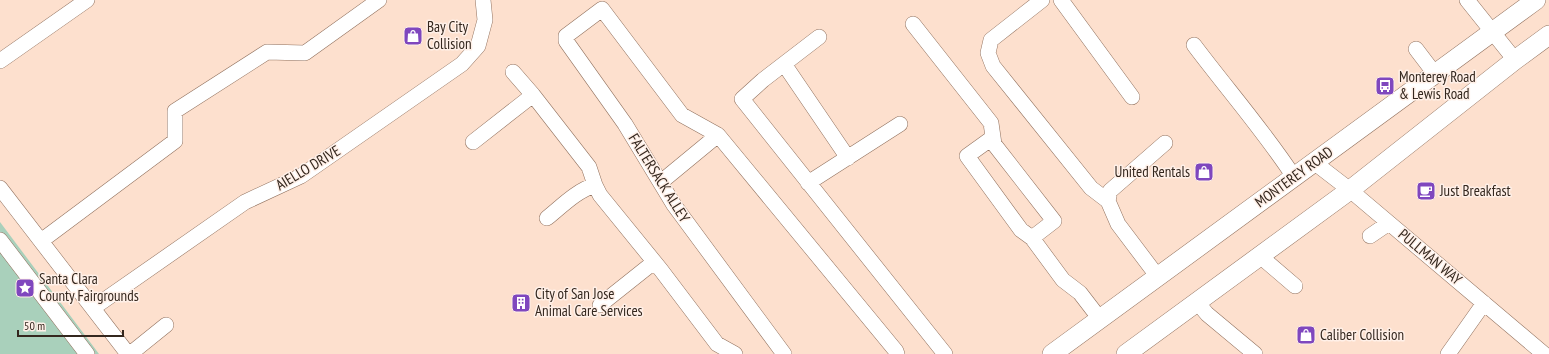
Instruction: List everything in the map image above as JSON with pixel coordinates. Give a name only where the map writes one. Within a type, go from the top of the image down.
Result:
[{"type":"main road","name":"MONTEREY ROAD","points":[[1052,354],[1536,0]]},
{"type":"main road","points":[[1128,353],[1350,190],[1549,35]]},
{"type":"street","points":[[0,61],[87,0]]},
{"type":"street","points":[[41,241],[175,141],[175,112],[267,52],[305,53],[379,0]]},
{"type":"street","name":"AIELLO DRIVE","points":[[93,308],[245,202],[301,176],[462,64],[478,46],[486,20],[482,0]]},
{"type":"street","points":[[1042,0],[991,40],[988,53],[993,66],[1091,188],[1108,201],[1118,224],[1158,277]]},
{"type":"street","points":[[1062,0],[1132,97]]},
{"type":"street","points":[[1467,0],[1516,60]]},
{"type":"street","name":"FALTERSACK ALLEY","points":[[718,135],[682,115],[602,9],[566,36],[566,41],[625,124],[674,205],[784,354]]},
{"type":"street","points":[[913,24],[991,123],[994,144],[1054,221],[1032,238]]},
{"type":"street","points":[[819,36],[742,99],[944,354]]},
{"type":"street","points":[[1194,45],[1262,132],[1294,177]]},
{"type":"street","points":[[1416,49],[1435,74]]},
{"type":"street","points":[[784,64],[848,158]]},
{"type":"street","points":[[513,72],[534,95],[589,167],[600,195],[717,344],[727,352]]},
{"type":"street","points":[[474,142],[534,95]]},
{"type":"street","points":[[808,183],[900,124]]},
{"type":"street","points":[[661,182],[718,135],[892,345],[897,354]]},
{"type":"street","points":[[992,138],[967,156],[1021,230],[1032,238],[1063,280],[1080,293],[1100,319]]},
{"type":"street","points":[[1108,201],[1110,190],[1165,143]]},
{"type":"street","name":"PULLMAN WAY","points":[[1315,163],[1350,190],[1544,354]]},
{"type":"street","points":[[547,218],[579,192],[585,188],[595,185]]},
{"type":"street","points":[[0,188],[129,354],[166,325]]},
{"type":"street","points":[[1370,236],[1389,223]]},
{"type":"street","points":[[0,240],[87,354]]},
{"type":"street","points":[[1260,256],[1295,286]]},
{"type":"street","points":[[600,305],[654,262]]},
{"type":"street","points":[[1197,302],[1207,314],[1255,354]]},
{"type":"street","points":[[1448,354],[1484,303]]},
{"type":"green space","name":"Santa Clara County Fairgrounds","points":[[0,222],[99,354],[0,354]]},
{"type":"place","name":"Bay City Collision","points":[[413,36]]},
{"type":"place","name":"Monterey Road & Lewis Road","points":[[1385,86]]},
{"type":"place","name":"United Rentals","points":[[1204,172]]},
{"type":"place","name":"Just Breakfast","points":[[1426,191]]},
{"type":"place","name":"Santa Clara County Fairgrounds","points":[[25,288]]},
{"type":"place","name":"City of San Jose Animal Care Services","points":[[521,303]]},
{"type":"place","name":"Caliber Collision","points":[[1306,335]]}]
